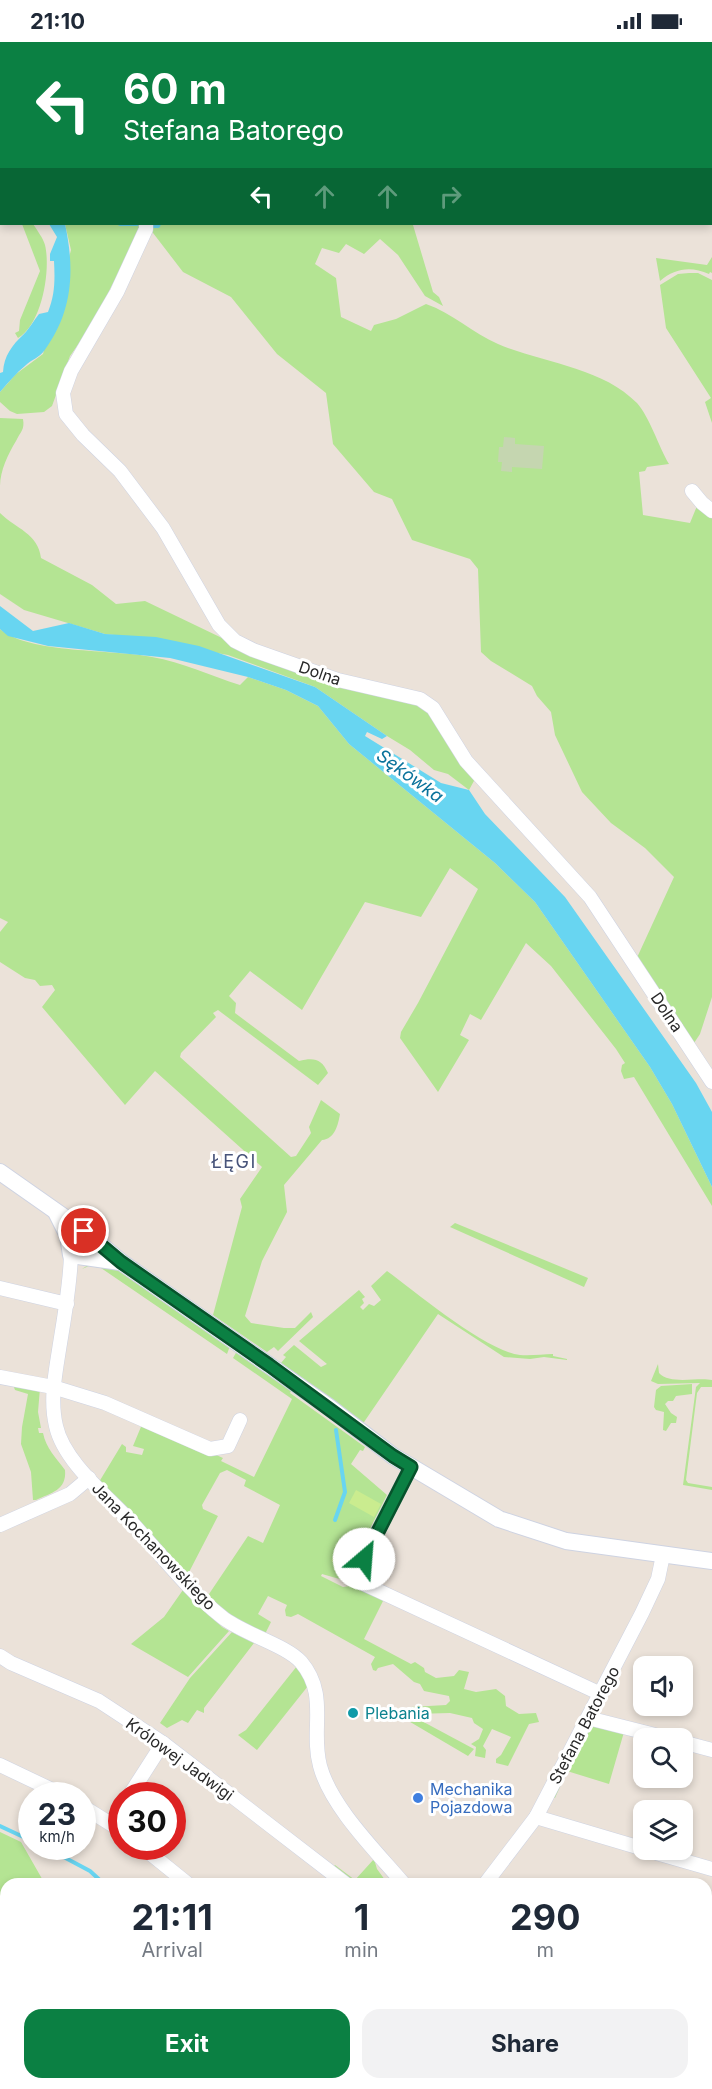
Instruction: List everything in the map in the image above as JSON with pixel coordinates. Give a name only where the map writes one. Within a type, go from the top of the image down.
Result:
[{"type":"street","name":"Dolna","points":[[147,225],[117,292],[71,371],[63,393],[66,414],[83,435],[120,471],[163,528],[219,625],[236,641],[253,650],[339,680],[420,699],[433,708],[466,761],[590,897],[712,1082]]},
{"type":"street","points":[[692,491],[702,504],[712,511]]},
{"type":"street","name":"Jana Kochanowskiego","points":[[0,1172],[56,1213],[68,1236],[70,1249],[67,1304],[53,1387],[56,1427],[67,1451],[89,1478],[197,1594],[222,1617],[239,1629],[282,1649],[299,1660],[316,1688],[317,1746],[320,1766],[331,1793],[399,1878]]},
{"type":"street","points":[[56,1213],[393,1456],[500,1519],[566,1540],[712,1561]]},
{"type":"street","points":[[84,1231],[70,1249],[121,1262]]},
{"type":"street","points":[[0,1288],[67,1304]]},
{"type":"street","points":[[0,1377],[53,1387],[105,1403],[210,1449],[228,1446],[240,1420]]},
{"type":"street","points":[[411,1467],[353,1579],[601,1694]]},
{"type":"street","points":[[0,1525],[70,1494],[89,1478]]},
{"type":"street","name":"Stefana Batorego","points":[[490,1878],[536,1817],[658,1579],[663,1555]]},
{"type":"street","name":"Królowej Jadwigi","points":[[0,1656],[8,1662],[99,1701],[163,1743],[338,1878]]},
{"type":"street","points":[[588,1718],[633,1729]]},
{"type":"street","points":[[138,1782],[163,1743]]},
{"type":"street","points":[[693,1744],[711,1746]]},
{"type":"street","points":[[0,1765],[36,1782]]},
{"type":"street","points":[[536,1817],[633,1845]]},
{"type":"street","points":[[158,1860],[181,1878]]},
{"type":"street","points":[[682,1860],[712,1869]]},
{"type":"green space","points":[[22,225],[34,225],[41,237],[45,245],[47,268],[39,309],[26,331],[18,338],[15,333],[19,331],[20,320],[40,271]]},
{"type":"green space","points":[[65,225],[140,225],[136,238],[92,325],[70,356],[52,406],[44,412],[17,414],[0,402],[0,392],[16,374],[43,354],[71,250]]},
{"type":"green space","points":[[151,225],[413,225],[433,292],[439,297],[443,306],[425,296],[398,255],[380,239],[364,254],[346,244],[339,253],[322,248],[315,264],[336,278],[341,317],[371,331],[374,325],[396,319],[426,304],[445,312],[498,344],[607,381],[637,403],[669,464],[647,467],[645,471],[639,472],[643,515],[690,523],[697,506],[712,514],[712,997],[700,1034],[692,1046],[635,962],[674,877],[645,848],[611,823],[582,792],[555,735],[551,712],[537,696],[532,686],[491,661],[481,652],[478,569],[470,559],[412,540],[392,499],[374,492],[333,444],[326,393],[277,354],[231,297],[183,272],[150,229]]},
{"type":"green space","points":[[712,257],[712,273],[683,270],[671,273],[660,281],[656,258],[707,265]]},
{"type":"green space","points":[[698,273],[712,280],[712,423],[705,402],[711,398],[666,328],[660,285],[678,274]]},
{"type":"green space","points":[[0,418],[23,419],[23,426],[5,463],[0,486]]},
{"type":"green space","points":[[504,437],[515,438],[515,444],[544,446],[542,469],[512,467],[512,472],[501,471],[502,462],[498,462],[499,447],[503,447]]},
{"type":"green space","points":[[0,513],[31,537],[36,543],[41,558],[92,585],[116,604],[145,601],[244,651],[426,708],[475,779],[469,790],[448,774],[434,770],[410,750],[315,687],[228,655],[105,634],[24,610],[0,594]]},
{"type":"green space","points":[[0,629],[30,643],[51,647],[163,659],[240,685],[248,677],[286,690],[318,706],[349,744],[495,863],[535,902],[650,1067],[672,1104],[712,1187],[712,1206],[634,1077],[624,1079],[621,1071],[625,1063],[616,1049],[551,966],[526,943],[481,1020],[470,1014],[460,1035],[469,1040],[438,1092],[400,1038],[401,1032],[478,889],[450,868],[421,917],[365,902],[302,1010],[250,971],[229,996],[236,1003],[235,1013],[299,1061],[313,1059],[323,1065],[328,1073],[318,1085],[218,1010],[213,1013],[216,1017],[181,1053],[180,1057],[291,1157],[296,1156],[311,1133],[309,1127],[321,1100],[340,1114],[333,1134],[322,1140],[284,1185],[287,1212],[262,1261],[245,1316],[251,1323],[284,1328],[295,1328],[311,1312],[313,1317],[278,1351],[274,1347],[267,1352],[213,1315],[242,1207],[240,1199],[262,1167],[155,1071],[125,1105],[42,1007],[55,990],[52,985],[40,986],[35,980],[25,978],[0,962],[0,932],[8,922],[0,918]]},
{"type":"green space","points":[[455,1223],[588,1278],[584,1287],[450,1227]]},
{"type":"green space","points":[[88,1265],[112,1265],[230,1346],[227,1354],[101,1268],[89,1266],[82,1269]]},
{"type":"green space","points":[[387,1271],[452,1320],[489,1343],[520,1355],[553,1354],[553,1356],[567,1360],[544,1357],[530,1359],[504,1357],[438,1314],[362,1425],[305,1384],[307,1381],[281,1363],[286,1357],[283,1355],[294,1345],[321,1367],[327,1364],[299,1341],[359,1290],[365,1297],[360,1307],[363,1310],[369,1304],[374,1306],[381,1300],[371,1286]]},
{"type":"green space","points":[[237,1351],[292,1389],[290,1393],[365,1447],[363,1451],[360,1450],[351,1464],[387,1495],[345,1578],[343,1580],[322,1574],[321,1576],[343,1587],[358,1585],[385,1597],[364,1639],[411,1664],[415,1662],[424,1668],[425,1672],[436,1678],[454,1676],[459,1670],[469,1672],[464,1689],[476,1692],[496,1689],[505,1696],[506,1706],[519,1714],[536,1713],[539,1722],[529,1724],[508,1766],[496,1763],[496,1759],[501,1755],[511,1737],[492,1729],[483,1746],[486,1750],[485,1758],[475,1756],[476,1747],[471,1744],[479,1739],[483,1729],[474,1723],[472,1718],[450,1713],[414,1714],[410,1710],[411,1707],[446,1705],[450,1701],[449,1696],[424,1691],[420,1684],[414,1682],[393,1664],[378,1668],[376,1671],[373,1670],[371,1664],[375,1657],[298,1614],[291,1617],[286,1616],[287,1605],[268,1596],[258,1614],[271,1622],[265,1634],[228,1617],[207,1597],[248,1536],[263,1543],[280,1505],[244,1486],[246,1480],[227,1470],[220,1473],[202,1505],[203,1509],[218,1516],[187,1576],[99,1482],[122,1444],[126,1447],[126,1452],[142,1455],[144,1449],[133,1446],[143,1422],[223,1458],[221,1461],[254,1477],[292,1399],[233,1358]]},
{"type":"green space","points":[[658,1364],[659,1373],[670,1379],[712,1380],[712,1387],[701,1387],[697,1393],[686,1480],[688,1483],[712,1487],[712,1490],[683,1485],[696,1387],[700,1383],[658,1384],[651,1381]]},
{"type":"green space","points":[[12,1382],[40,1388],[38,1412],[41,1428],[38,1428],[39,1433],[43,1433],[49,1448],[65,1470],[61,1486],[36,1500],[33,1500],[31,1472],[21,1444],[28,1394],[15,1390]]},
{"type":"green space","points":[[692,1384],[692,1394],[676,1396],[673,1401],[665,1404],[677,1417],[676,1423],[671,1423],[666,1431],[663,1430],[664,1412],[654,1407],[656,1390],[661,1386]]},
{"type":"green space","points":[[356,1490],[381,1504],[374,1517],[349,1503]]},
{"type":"green space","points":[[346,1533],[360,1540],[346,1568],[331,1561]]},
{"type":"green space","points":[[185,1587],[222,1627],[229,1631],[188,1677],[131,1644],[164,1617]]},
{"type":"green space","points":[[232,1632],[254,1643],[204,1708],[204,1713],[197,1710],[188,1723],[182,1720],[167,1728],[160,1723],[190,1678]]},
{"type":"green space","points":[[297,1666],[304,1674],[308,1686],[257,1750],[238,1735],[246,1730]]},
{"type":"green space","points":[[403,1711],[474,1749],[468,1756],[400,1716]]},
{"type":"green space","points":[[591,1724],[624,1732],[609,1784],[567,1771],[555,1798],[552,1797]]},
{"type":"green space","points":[[0,1832],[18,1841],[18,1860],[31,1860],[42,1878],[0,1878]]},
{"type":"green space","points":[[374,1859],[377,1869],[384,1878],[357,1878]]},
{"type":"green space","points":[[335,1865],[352,1878],[347,1878],[333,1867]]},
{"type":"water","points":[[50,225],[65,225],[70,274],[66,306],[61,321],[44,351],[19,371],[0,392],[0,373],[3,372],[9,351],[39,314],[48,312],[53,293],[54,275],[54,261],[50,261],[50,254],[57,237]]},
{"type":"water","name":"Sękówka","points":[[0,606],[33,631],[69,623],[105,634],[156,637],[199,646],[315,687],[387,736],[382,739],[367,732],[365,736],[441,783],[469,790],[485,814],[565,897],[696,1083],[712,1112],[712,1187],[672,1104],[650,1067],[535,902],[495,863],[349,744],[318,706],[286,690],[248,677],[170,658],[48,646],[8,636],[0,629]]},
{"type":"waterway","points":[[153,226],[158,225]]},
{"type":"waterway","points":[[335,1520],[345,1492],[336,1430]]},
{"type":"waterway","points":[[0,1826],[18,1834]]},
{"type":"waterway","points":[[69,1860],[90,1871],[98,1878]]},
{"type":"place","name":"Plebania","points":[[353,1713]]},
{"type":"place","name":"Mechanika Pojazdowa","points":[[418,1798]]},
{"type":"district","name":"ŁĘGI","points":[[234,1162]]},
{"type":"route","points":[[84,1231],[121,1262],[411,1467],[364,1559]]}]
